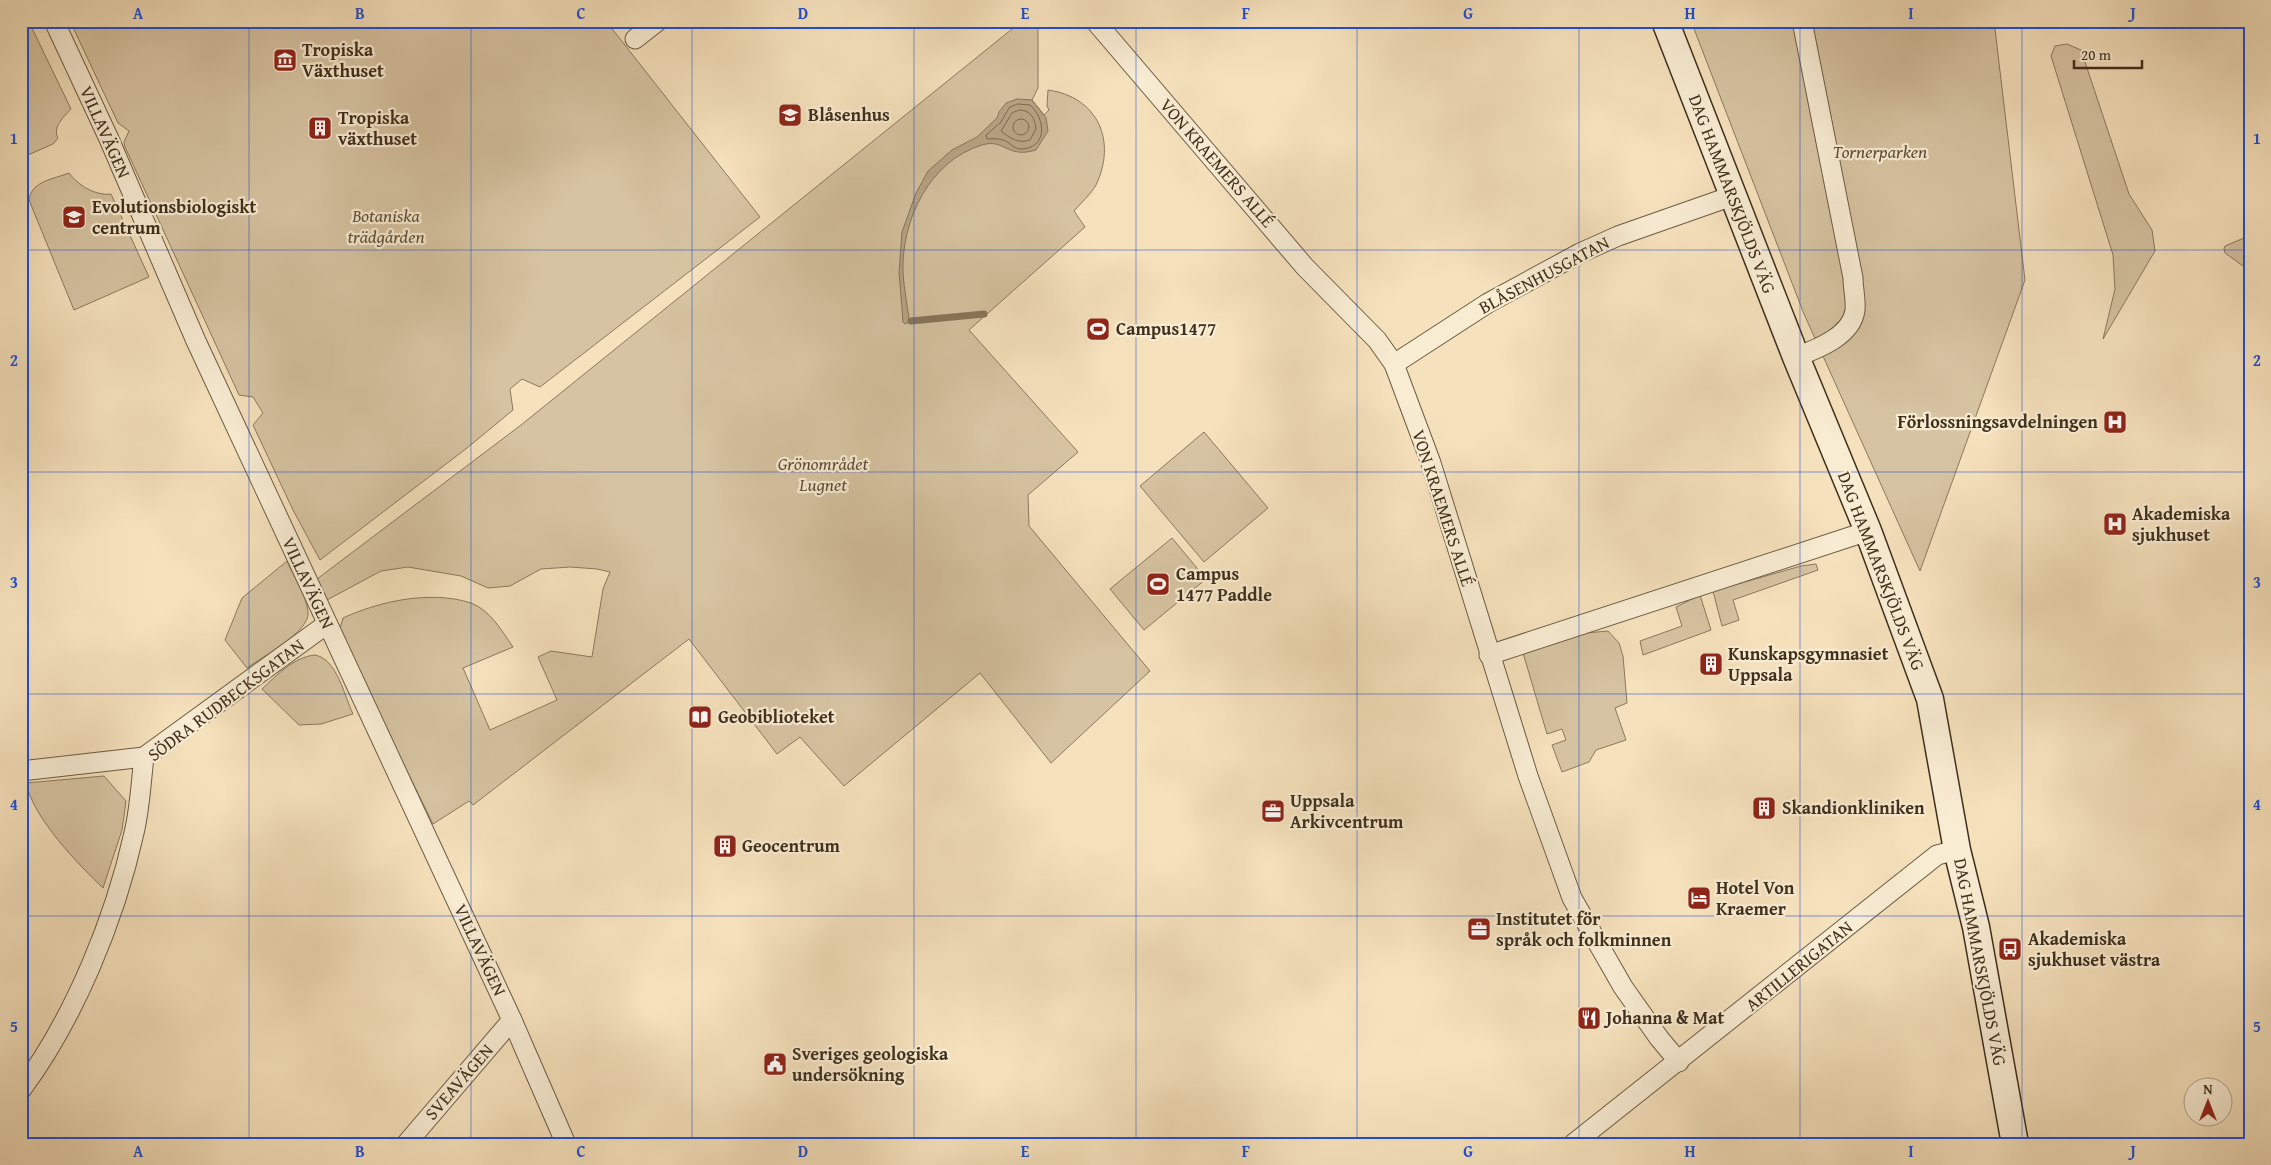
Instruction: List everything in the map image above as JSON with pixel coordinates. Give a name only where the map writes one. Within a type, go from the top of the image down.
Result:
[{"type":"street","name":"VILLAVÄGEN","points":[[54,21],[109,139],[196,341],[512,1020],[566,1144]]},
{"type":"street","points":[[635,39],[658,21]]},
{"type":"street","name":"VON KRAEMERS ALLÉ","points":[[1095,21],[1305,267],[1377,340],[1394,364],[1431,463],[1530,784],[1572,898],[1623,987],[1659,1038],[1679,1062]]},
{"type":"street","name":"DAG HAMMARSKJÖLDS VÄG","points":[[1665,21],[1796,357],[1868,531],[1930,699],[1957,850],[1976,927],[2015,1144]]},
{"type":"street","points":[[1796,357],[1810,352],[1840,335],[1849,327],[1855,311],[1853,278],[1802,21]]},
{"type":"street","name":"BLÅSENHUSGATAN","points":[[1394,364],[1488,303],[1580,253],[1618,236],[1732,196]]},
{"type":"street","points":[[1489,655],[1868,531]]},
{"type":"street","name":"SÖDRA RUDBECKSGATAN","points":[[21,1090],[43,1060],[82,984],[114,905],[134,832],[144,757],[327,624]]},
{"type":"street","points":[[21,771],[144,757]]},
{"type":"street","name":"ARTILLERIGATAN","points":[[1574,1144],[1937,855],[1957,850]]},
{"type":"street","name":"SVEAVÄGEN","points":[[406,1144],[512,1020]]},
{"type":"green space","points":[[21,21],[29,22],[71,109],[58,126],[58,138],[53,144],[21,158]]},
{"type":"green space","name":"Botaniska trädgården","points":[[70,21],[606,21],[760,217],[540,387],[522,379],[510,389],[513,410],[467,448],[320,560],[293,510],[253,425],[263,413],[253,397],[239,395],[125,147],[124,142],[129,131],[118,123]]},
{"type":"green space","name":"Grönområdet Lugnet","points":[[1022,21],[1038,21],[1038,88],[1032,100],[1044,115],[1049,110],[1047,106],[1048,90],[1065,94],[1080,102],[1091,112],[1099,124],[1103,137],[1102,169],[1094,188],[1074,211],[1085,227],[969,330],[1078,452],[1028,495],[1029,526],[1150,671],[1051,763],[980,673],[844,786],[800,737],[777,754],[689,639],[473,805],[469,801],[433,824],[339,632],[343,618],[389,602],[406,599],[439,597],[456,599],[478,606],[490,616],[513,647],[463,668],[490,730],[557,700],[538,657],[551,651],[592,657],[603,589],[610,572],[570,567],[541,569],[510,586],[488,588],[461,576],[408,567],[381,571],[327,600],[317,579],[521,425]]},
{"type":"green space","name":"Tornerparken","points":[[1691,21],[1994,21],[2025,280],[1920,571],[1804,314]]},
{"type":"green space","points":[[2067,44],[2081,50],[2129,194],[2152,230],[2155,251],[2103,339],[2115,289],[2113,255],[2051,56],[2055,46]]},
{"type":"green space","points":[[69,173],[87,189],[111,194],[149,277],[74,310],[29,200],[34,189],[39,185]]},
{"type":"green space","points":[[2244,238],[2250,248],[2250,271],[2225,253],[2224,249],[2225,246]]},
{"type":"green space","points":[[1204,432],[1268,508],[1204,562],[1140,486]]},
{"type":"green space","name":"Campus 1477 Paddle","points":[[1172,538],[1206,579],[1144,630],[1110,589]]},
{"type":"green space","points":[[287,561],[305,599],[308,612],[307,619],[294,635],[247,668],[225,640],[242,598]]},
{"type":"green space","points":[[1816,564],[1818,570],[1733,600],[1739,620],[1722,626],[1713,591],[1801,566]]},
{"type":"green space","points":[[1700,595],[1711,630],[1643,655],[1640,641],[1682,626],[1676,607]]},
{"type":"green space","points":[[1608,631],[1619,643],[1623,656],[1627,703],[1615,708],[1626,740],[1596,750],[1589,762],[1562,772],[1552,745],[1566,740],[1562,729],[1547,734],[1523,653],[1586,633]]},
{"type":"green space","points":[[315,655],[323,658],[334,670],[353,714],[321,724],[299,725],[262,689],[293,663],[307,656]]},
{"type":"green space","points":[[104,776],[126,801],[122,830],[103,888],[69,853],[47,825],[31,797],[26,783]]},
{"type":"water","points":[[1017,99],[1032,100],[1046,118],[1048,131],[1036,150],[1018,152],[996,144],[982,145],[963,153],[947,164],[933,179],[913,214],[907,233],[903,273],[909,319],[911,321],[905,324],[903,322],[899,272],[902,232],[916,193],[928,171],[952,150],[977,137],[997,118],[1006,103]]},
{"type":"waterway","points":[[911,321],[984,314]]},
{"type":"place","name":"Tropiska Växthuset","points":[[285,60]]},
{"type":"place","name":"Blåsenhus","points":[[790,115]]},
{"type":"place","name":"Tropiska växthuset","points":[[320,128]]},
{"type":"place","name":"Evolutionsbiologiskt centrum","points":[[74,217]]},
{"type":"place","name":"Campus1477","points":[[1098,329]]},
{"type":"place","name":"Förlossningsavdelningen","points":[[2115,422]]},
{"type":"place","name":"Akademiska sjukhuset","points":[[2115,524]]},
{"type":"place","name":"Campus 1477 Paddle","points":[[1158,584]]},
{"type":"place","name":"Kunskapsgymnasiet Uppsala","points":[[1711,664]]},
{"type":"place","name":"Geobiblioteket","points":[[700,717]]},
{"type":"place","name":"Skandionkliniken","points":[[1764,808]]},
{"type":"place","name":"Uppsala Arkivcentrum","points":[[1273,811]]},
{"type":"place","name":"Geocentrum","points":[[725,846]]},
{"type":"place","name":"Hotel Von Kraemer","points":[[1699,898]]},
{"type":"place","name":"Institutet för språk och folkminnen","points":[[1479,929]]},
{"type":"place","name":"Akademiska sjukhuset västra","points":[[2010,949]]},
{"type":"place","name":"Johanna & Mat","points":[[1589,1018]]},
{"type":"place","name":"Sveriges geologiska undersökning","points":[[775,1064]]}]
